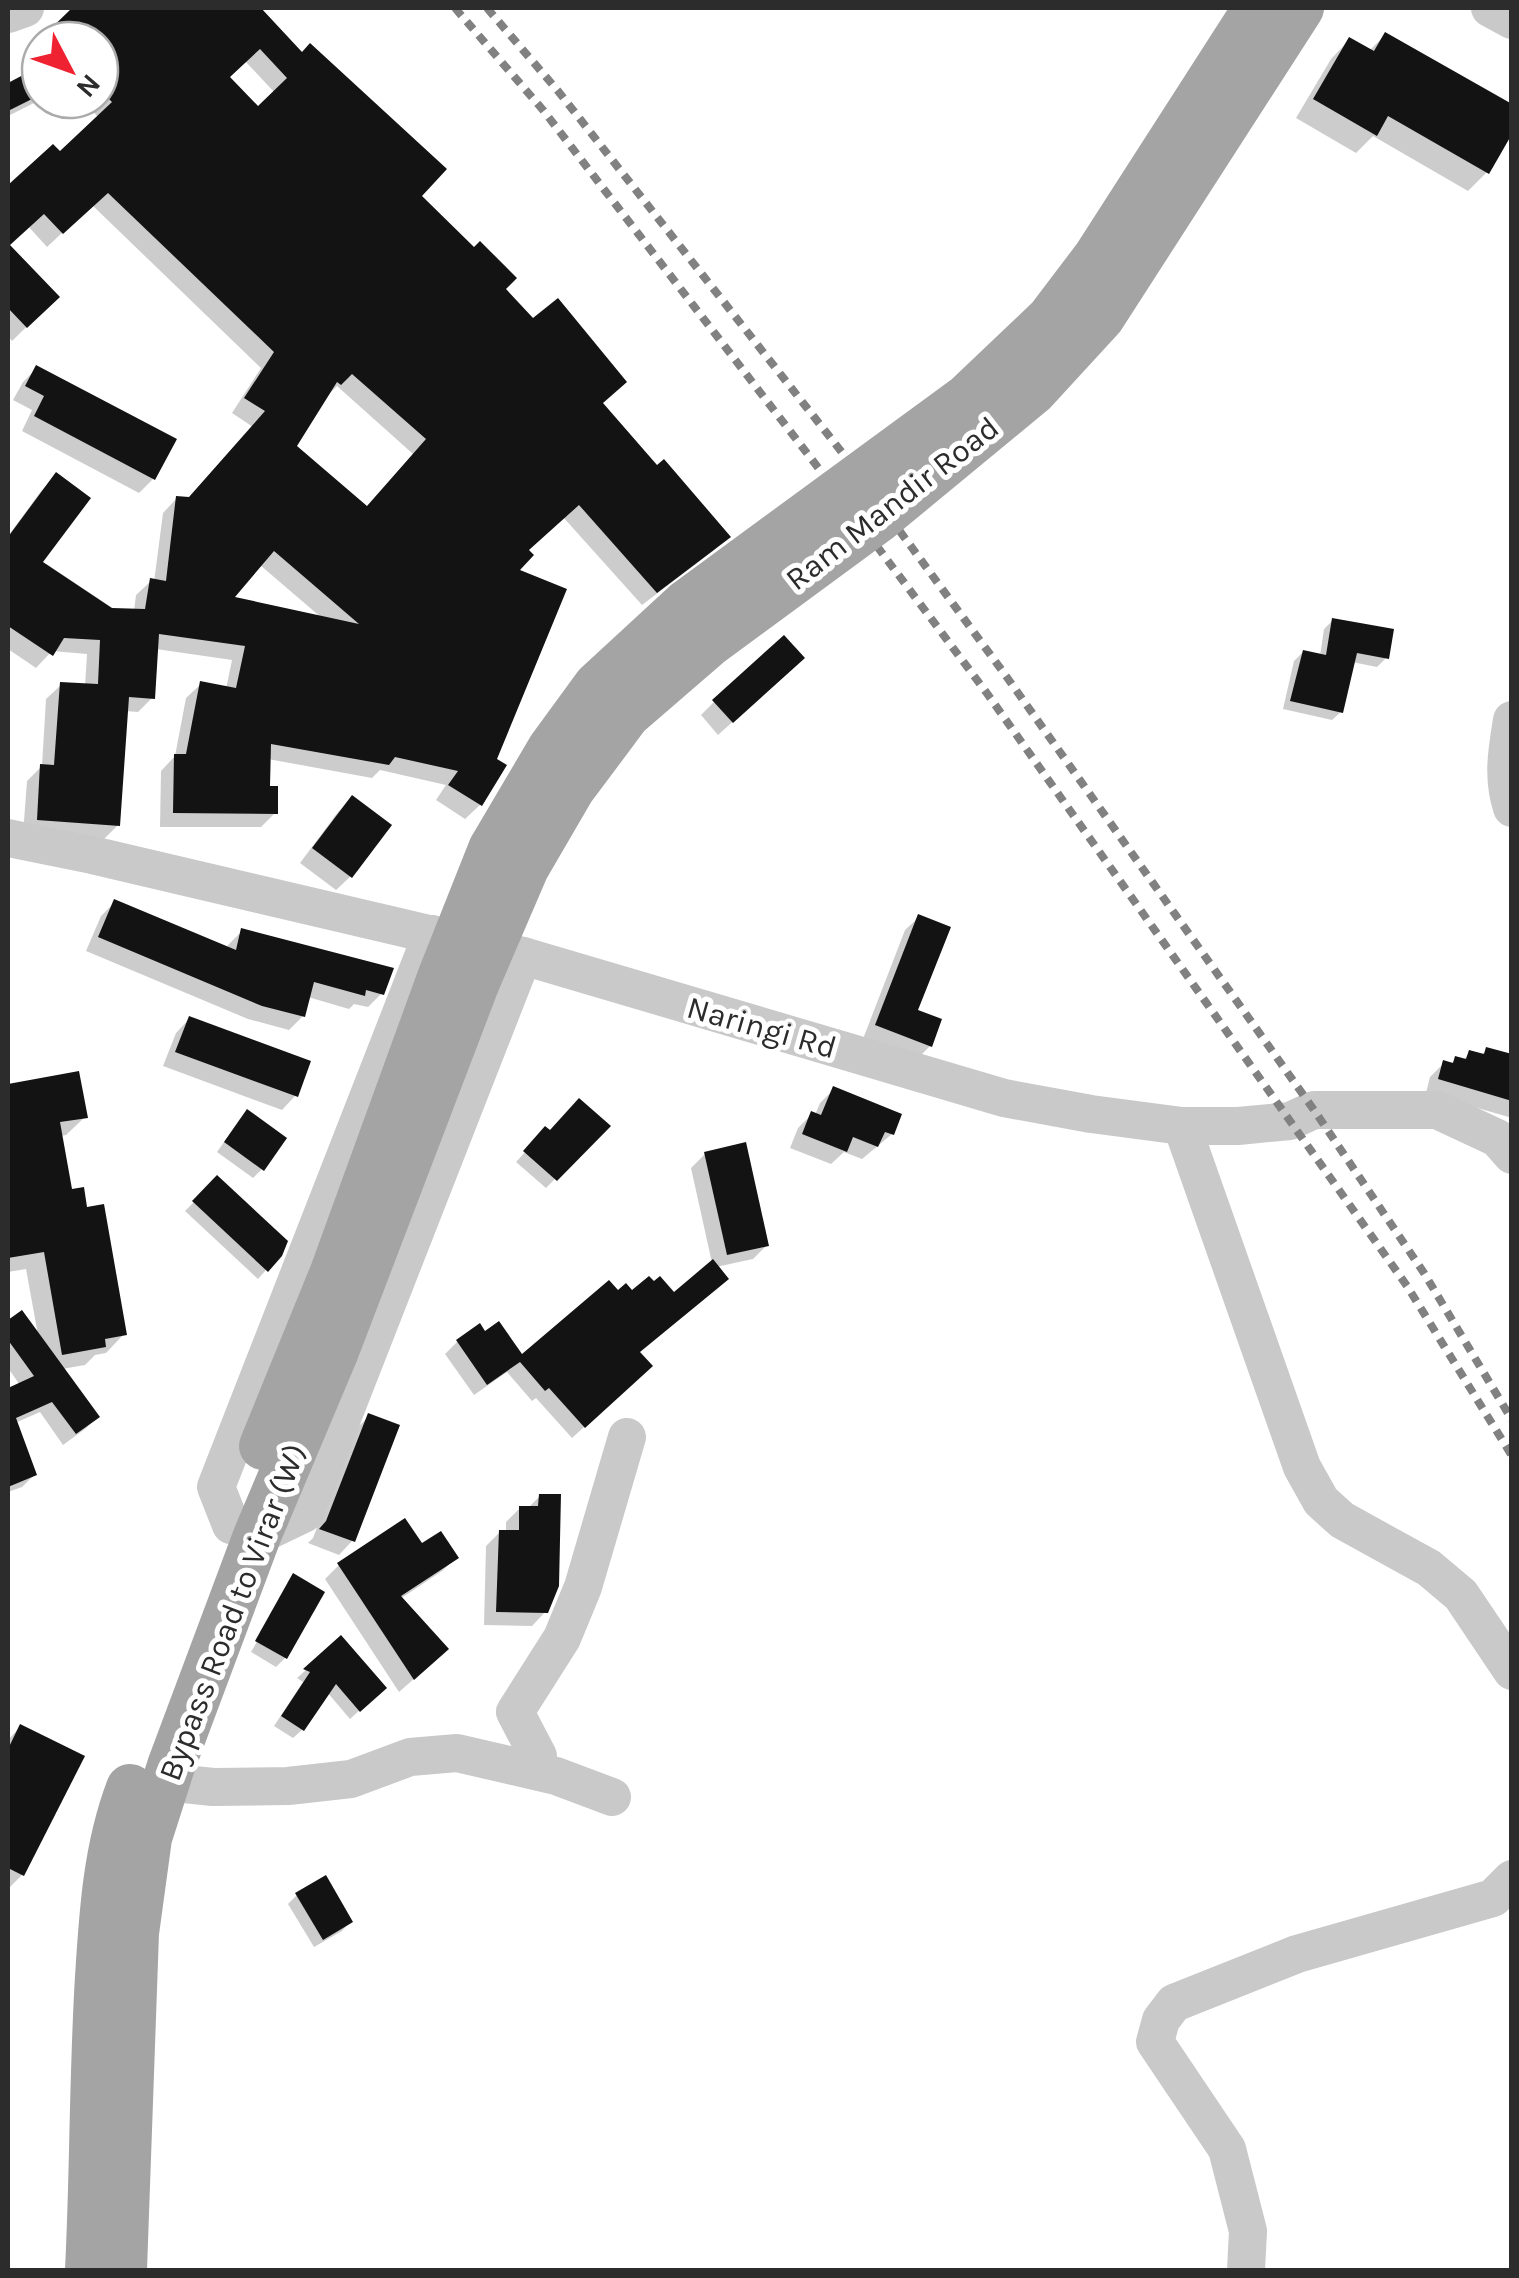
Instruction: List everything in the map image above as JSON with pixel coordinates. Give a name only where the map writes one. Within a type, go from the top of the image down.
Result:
[{"type":"main road","points":[[89,2270],[93,2068],[102,1917],[110,1858],[130,1787],[277,1451],[334,1272],[442,974],[492,850],[552,749],[597,686],[687,603],[968,397],[1050,318],[1097,257],[1258,8]]},
{"type":"main road","name":"Ram Mandir Road","points":[[476,982],[525,868],[571,790],[627,714],[708,644],[878,518],[1033,390],[1101,318],[1300,8]]},
{"type":"main road","name":"Bypass Road to Virar (W)","points":[[277,1451],[335,1351],[476,982]]},
{"type":"main road","name":"Bypass Road to Virar (W)","points":[[123,2270],[135,1934],[148,1838],[244,1530]]},
{"type":"street","points":[[8,14],[25,8]]},
{"type":"street","points":[[1490,8],[1512,20]]},
{"type":"street","points":[[1512,720],[1508,763],[1512,808]]},
{"type":"street","name":"Naringi Rd","points":[[8,838],[523,956],[1004,1098],[1182,1126],[1290,1121],[1314,1110],[1437,1110],[1496,1138],[1512,1154]]},
{"type":"street","points":[[432,934],[216,1487],[244,1530],[305,1513],[523,956]]},
{"type":"street","points":[[1182,1126],[1296,1450],[1321,1500],[1342,1520],[1428,1568],[1461,1595],[1512,1672]]},
{"type":"street","points":[[514,1766],[538,1756],[515,1712],[562,1638],[582,1587],[627,1437]]},
{"type":"street","points":[[165,1782],[213,1787],[288,1786],[351,1779],[410,1756],[457,1753],[556,1776],[612,1797]]},
{"type":"street","points":[[1246,2270],[1248,2231],[1227,2148],[1155,2042],[1161,2020],[1174,2003],[1297,1954],[1493,1898],[1512,1878]]},
{"type":"building","points":[[72,8],[261,8],[302,52],[310,43],[447,169],[422,196],[474,247],[480,241],[517,278],[506,289],[533,318],[558,298],[627,382],[603,403],[657,465],[664,459],[731,537],[657,593],[579,505],[529,550],[534,555],[520,570],[567,589],[497,759],[507,765],[482,806],[448,785],[458,771],[395,757],[389,765],[271,744],[270,786],[278,786],[278,814],[173,813],[174,754],[186,754],[200,681],[236,688],[245,646],[159,634],[155,699],[129,697],[120,826],[37,820],[40,764],[54,765],[60,682],[98,684],[100,640],[64,638],[53,656],[8,626],[8,537],[56,472],[91,498],[43,562],[112,608],[145,609],[150,578],[166,581],[176,496],[189,497],[265,411],[244,398],[274,352],[108,193],[63,234],[44,214],[10,245],[60,297],[27,328],[8,308],[8,185],[53,144],[60,151],[93,120],[120,120],[120,20],[60,20]],"holes":[[[260,49],[287,78],[258,106],[230,77]],[[352,374],[426,439],[367,506],[297,446],[337,382],[341,385]],[[274,551],[359,624],[235,597]]]},
{"type":"building","points":[[1385,32],[1512,104],[1512,134],[1489,174],[1388,116],[1377,136],[1313,99],[1349,37],[1374,51]]},
{"type":"building","points":[[20,77],[20,105],[8,111],[8,83]]},
{"type":"building","points":[[36,365],[177,439],[155,480],[34,416],[44,396],[25,386]]},
{"type":"building","points":[[1332,618],[1394,629],[1389,659],[1357,653],[1343,713],[1290,701],[1303,650],[1326,655]]},
{"type":"building","points":[[784,635],[805,658],[733,723],[712,700]]},
{"type":"building","points":[[352,795],[392,825],[352,878],[312,848]]},
{"type":"building","points":[[114,899],[236,950],[241,928],[394,968],[384,995],[366,990],[365,996],[314,982],[305,1017],[262,1006],[98,937]]},
{"type":"building","points":[[918,914],[951,927],[918,1010],[942,1019],[932,1047],[875,1025]]},
{"type":"building","points":[[189,1016],[311,1061],[298,1097],[175,1052]]},
{"type":"building","points":[[1486,1047],[1512,1054],[1512,1101],[1438,1079],[1443,1060],[1453,1063],[1455,1056],[1466,1059],[1469,1050],[1484,1054]]},
{"type":"building","points":[[79,1071],[88,1118],[60,1122],[72,1189],[84,1187],[87,1207],[104,1204],[127,1335],[105,1339],[106,1347],[62,1355],[44,1252],[8,1258],[8,1084]]},
{"type":"building","points":[[833,1086],[902,1114],[894,1135],[885,1132],[878,1147],[853,1137],[847,1152],[802,1134],[811,1111],[821,1115]]},
{"type":"building","points":[[579,1098],[611,1126],[557,1181],[523,1151],[545,1126],[550,1130]]},
{"type":"building","points":[[247,1109],[287,1138],[264,1171],[224,1142]]},
{"type":"building","points":[[746,1142],[769,1246],[727,1255],[704,1152]]},
{"type":"building","points":[[217,1175],[288,1241],[282,1256],[268,1272],[192,1201]]},
{"type":"building","points":[[713,1259],[729,1279],[640,1352],[653,1366],[585,1428],[520,1362],[487,1385],[456,1340],[480,1323],[485,1331],[499,1321],[522,1354],[609,1280],[618,1290],[626,1283],[632,1290],[649,1276],[654,1281],[660,1276],[674,1292]]},
{"type":"building","points":[[22,1310],[100,1417],[76,1434],[52,1402],[16,1418],[37,1475],[8,1487],[8,1388],[34,1376],[8,1340],[8,1320]]},
{"type":"building","points":[[368,1413],[400,1425],[355,1542],[319,1529],[326,1521]]},
{"type":"building","points":[[539,1494],[561,1494],[559,1586],[548,1613],[496,1612],[499,1530],[519,1530],[519,1506],[538,1506]]},
{"type":"building","points":[[405,1518],[422,1543],[441,1531],[459,1558],[401,1596],[449,1649],[414,1680],[337,1563]]},
{"type":"building","points":[[293,1573],[325,1592],[287,1659],[255,1641]]},
{"type":"building","points":[[341,1635],[387,1688],[360,1712],[336,1684],[304,1731],[281,1716],[310,1672],[303,1669]]},
{"type":"building","points":[[20,1724],[85,1756],[24,1876],[8,1868],[8,1749]]},
{"type":"building","points":[[326,1875],[353,1922],[323,1940],[295,1893]]},
{"type":"railway","points":[[455,8],[543,110],[986,692],[1407,1286],[1512,1456]]},
{"type":"railway","points":[[487,8],[558,91],[844,455],[1006,676],[1314,1110],[1424,1273],[1512,1420]]}]
